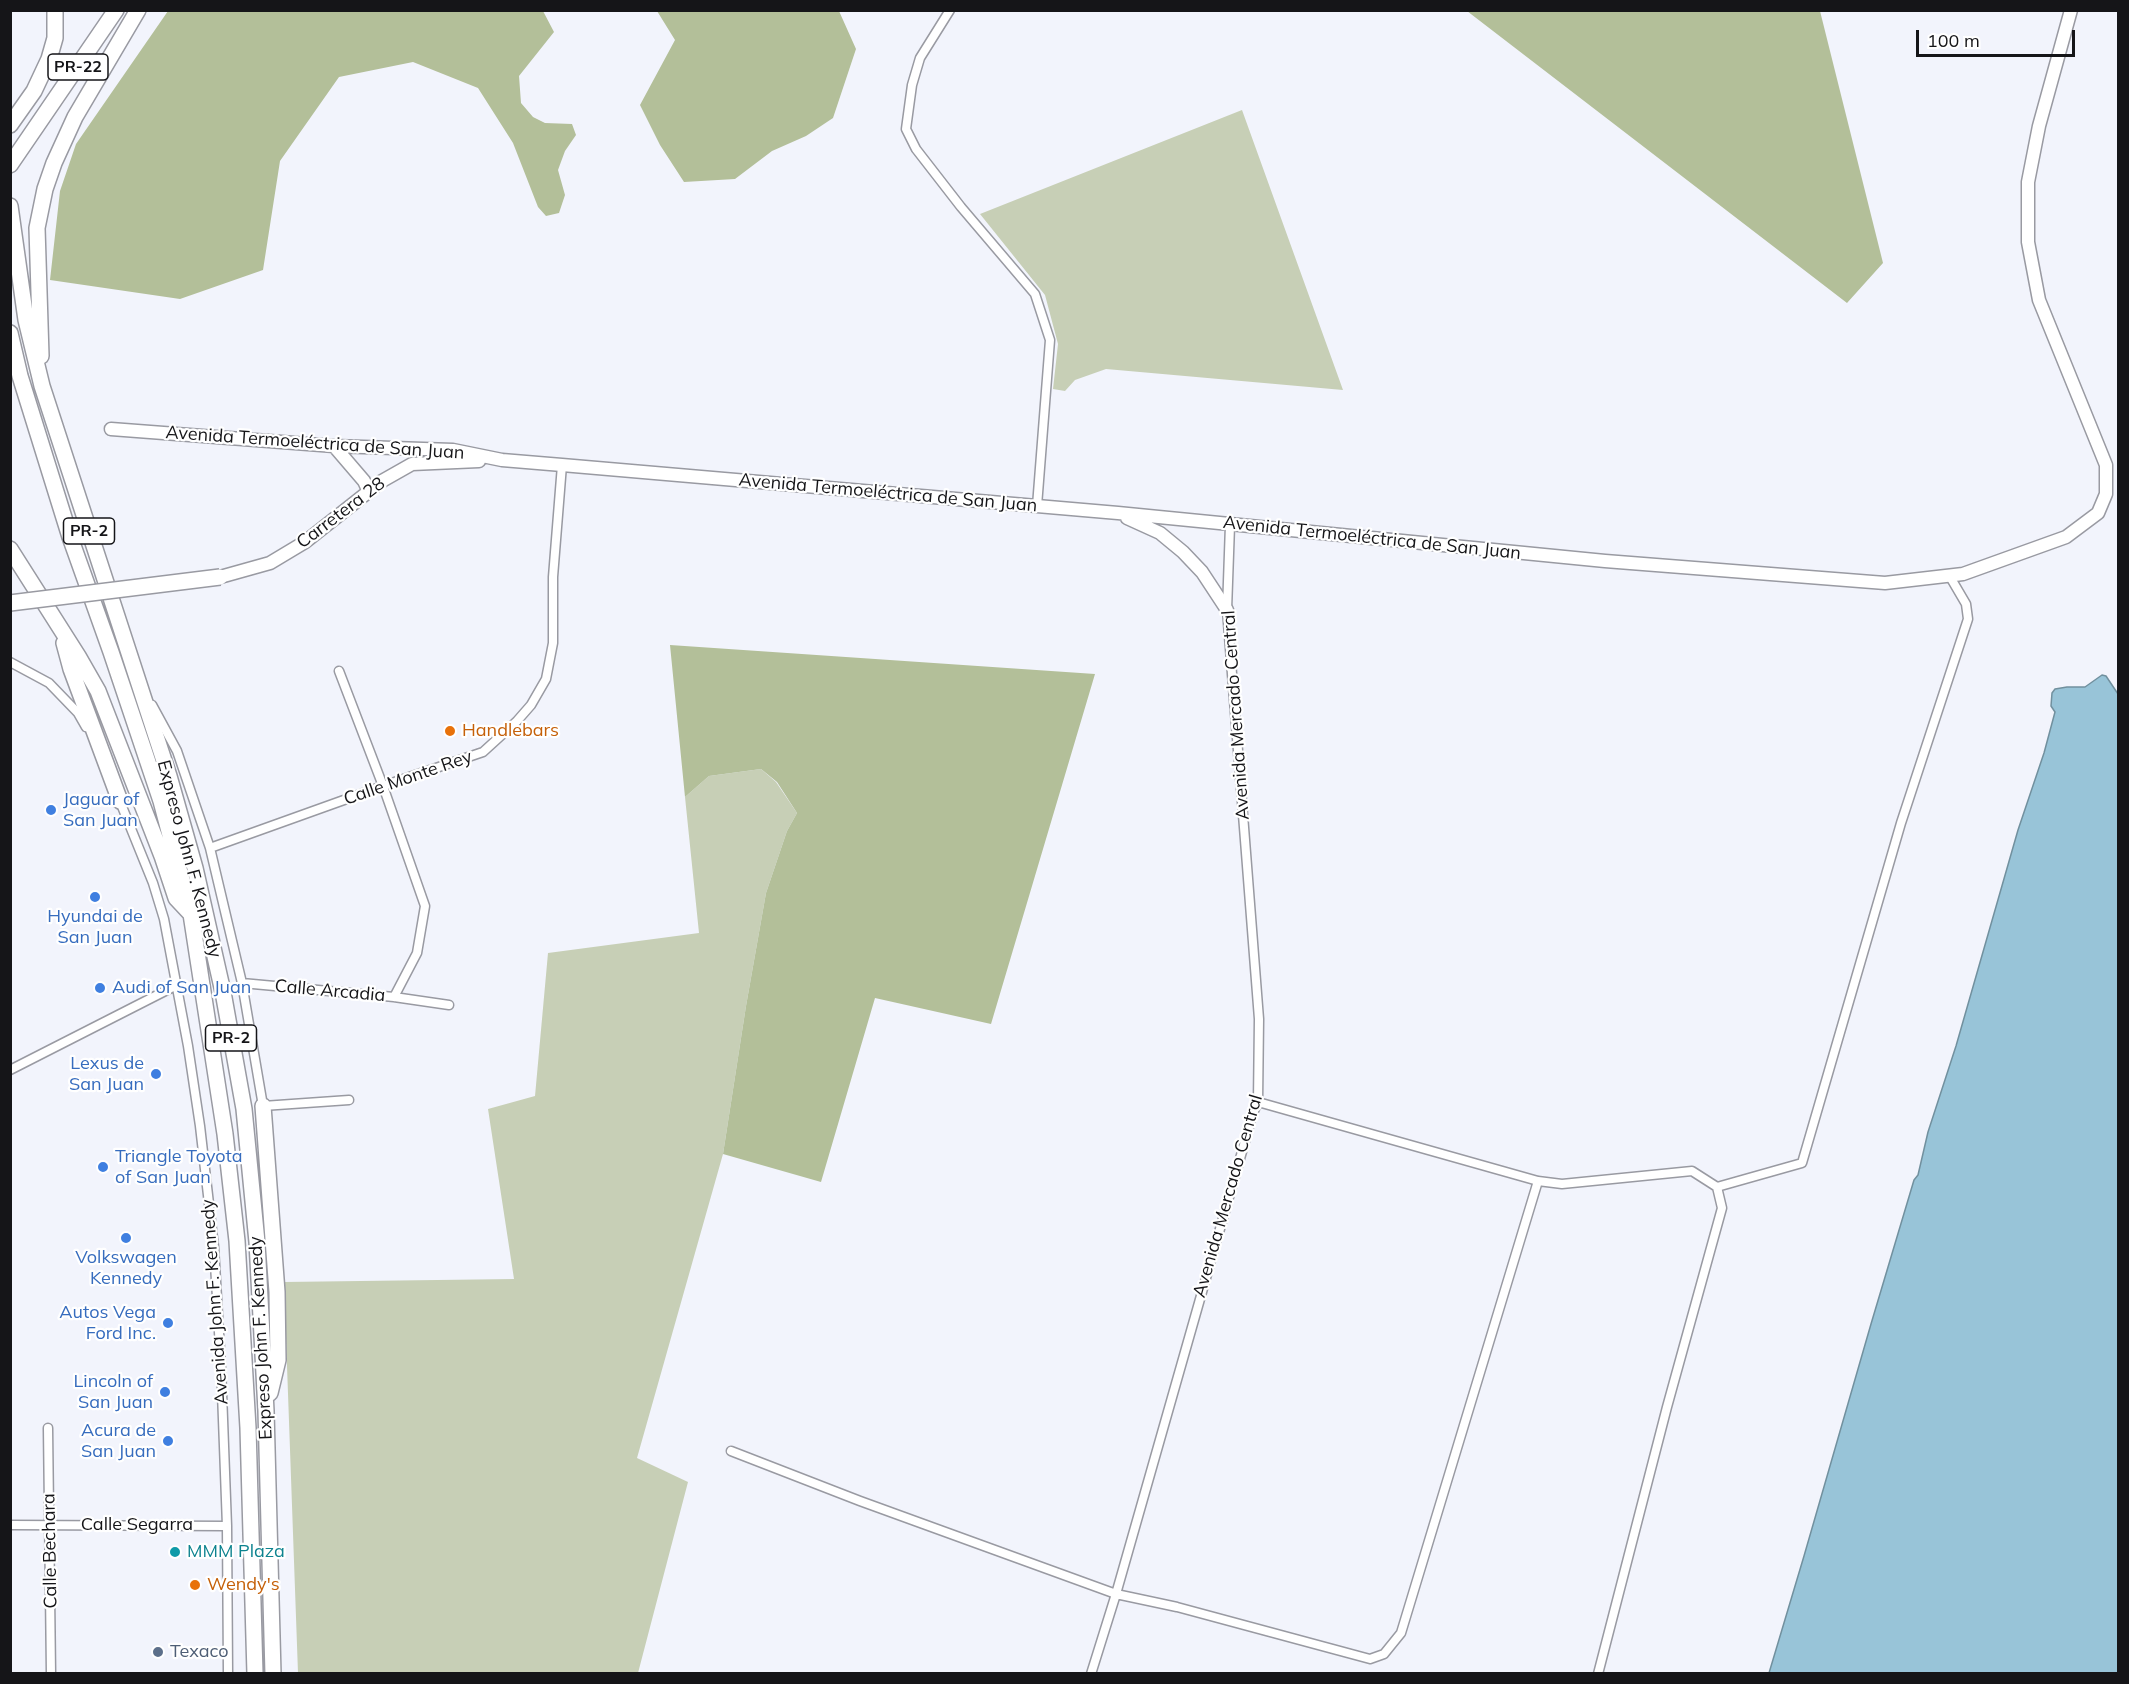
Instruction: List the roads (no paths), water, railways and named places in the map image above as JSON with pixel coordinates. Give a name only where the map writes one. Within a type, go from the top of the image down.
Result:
[{"type":"highway","points":[[10,125],[34,91],[46,66],[55,39],[55,10]]},
{"type":"highway","name":"PR-22","points":[[10,165],[116,10]]},
{"type":"highway","points":[[42,386],[38,228],[45,189],[54,162],[75,117],[138,10]]},
{"type":"highway","name":"Expreso John F. Kennedy","points":[[10,206],[26,320],[42,386],[169,776],[195,868],[225,1004],[243,1109],[257,1242],[266,1411],[273,1674]]},
{"type":"highway","name":"Expreso John F. Kennedy","points":[[10,333],[20,376],[70,537],[161,801],[191,914],[225,1134],[237,1241],[248,1428],[255,1674]]},
{"type":"highway","points":[[10,549],[98,691],[176,898],[191,914]]},
{"type":"highway","points":[[10,603],[220,577]]},
{"type":"highway","points":[[59,626],[71,669],[120,801]]},
{"type":"highway","points":[[263,1106],[277,1292],[278,1360],[266,1411]]},
{"type":"street","points":[[950,10],[920,58],[912,85],[906,129],[916,149],[961,207],[1035,294],[1050,340],[1037,506]]},
{"type":"street","name":"Avenida Termoeléctrica de San Juan","points":[[111,429],[334,446],[453,450],[502,460],[1118,513],[1605,561],[1885,583],[1963,574],[2066,537],[2098,513],[2106,494],[2106,465],[2039,300],[2028,242],[2028,182],[2042,116],[2071,10]]},
{"type":"street","points":[[334,446],[364,481],[369,492]]},
{"type":"street","name":"Carretera 28","points":[[220,577],[270,563],[305,542],[382,481],[412,464],[502,460]]},
{"type":"street","name":"Calle Monte Rey","points":[[210,848],[483,752],[505,733],[531,705],[546,679],[553,643],[554,577],[562,465]]},
{"type":"street","points":[[1118,513],[1160,534],[1183,552],[1202,572],[1227,610]]},
{"type":"street","name":"Avenida Mercado Central","points":[[1091,1674],[1258,1102],[1259,1019],[1227,610],[1230,525]]},
{"type":"street","points":[[1717,1187],[1802,1163],[1901,823],[1968,619],[1966,604],[1949,575]]},
{"type":"street","name":"Avenida John F. Kennedy","points":[[10,662],[49,683],[78,713],[96,744],[120,801],[153,883],[164,919],[200,1119],[214,1247],[227,1526],[228,1674]]},
{"type":"street","name":"Calle Arcadia","points":[[242,983],[394,997],[417,953],[425,906],[339,671]]},
{"type":"street","points":[[136,676],[177,751],[210,848],[242,983],[263,1106],[349,1100]]},
{"type":"street","points":[[10,1070],[177,985]]},
{"type":"street","points":[[394,997],[449,1005]]},
{"type":"street","points":[[1258,1102],[1538,1181],[1562,1184],[1692,1171],[1717,1187],[1722,1209],[1667,1407],[1598,1674]]},
{"type":"street","points":[[731,1451],[860,1501],[1116,1594],[1177,1607],[1370,1659],[1384,1654],[1401,1633],[1538,1181]]},
{"type":"street","name":"Calle Bechara","points":[[48,1428],[51,1674]]},
{"type":"street","name":"Calle Segarra","points":[[10,1525],[227,1526]]},
{"type":"water","points":[[2102,675],[2106,676],[2118,694],[2118,1673],[1769,1673],[1914,1180],[1918,1175],[1928,1132],[1956,1046],[2018,830],[2044,753],[2055,712],[2051,706],[2052,693],[2055,689],[2085,687]]},
{"type":"place","name":"Handlebars","points":[[450,731]]},
{"type":"place","name":"Jaguar of San Juan","points":[[51,810]]},
{"type":"place","name":"Hyundai de San Juan","points":[[95,897]]},
{"type":"place","name":"Audi of San Juan","points":[[100,988]]},
{"type":"place","name":"Lexus de San Juan","points":[[156,1074]]},
{"type":"place","name":"Triangle Toyota of San Juan","points":[[103,1167]]},
{"type":"place","name":"Volkswagen Kennedy","points":[[126,1238]]},
{"type":"place","name":"Autos Vega Ford Inc.","points":[[168,1323]]},
{"type":"place","name":"Lincoln of San Juan","points":[[165,1392]]},
{"type":"place","name":"Acura de San Juan","points":[[168,1441]]},
{"type":"place","name":"MMM Plaza","points":[[175,1552]]},
{"type":"place","name":"Wendy's","points":[[195,1585]]},
{"type":"place","name":"Texaco","points":[[158,1652]]}]
